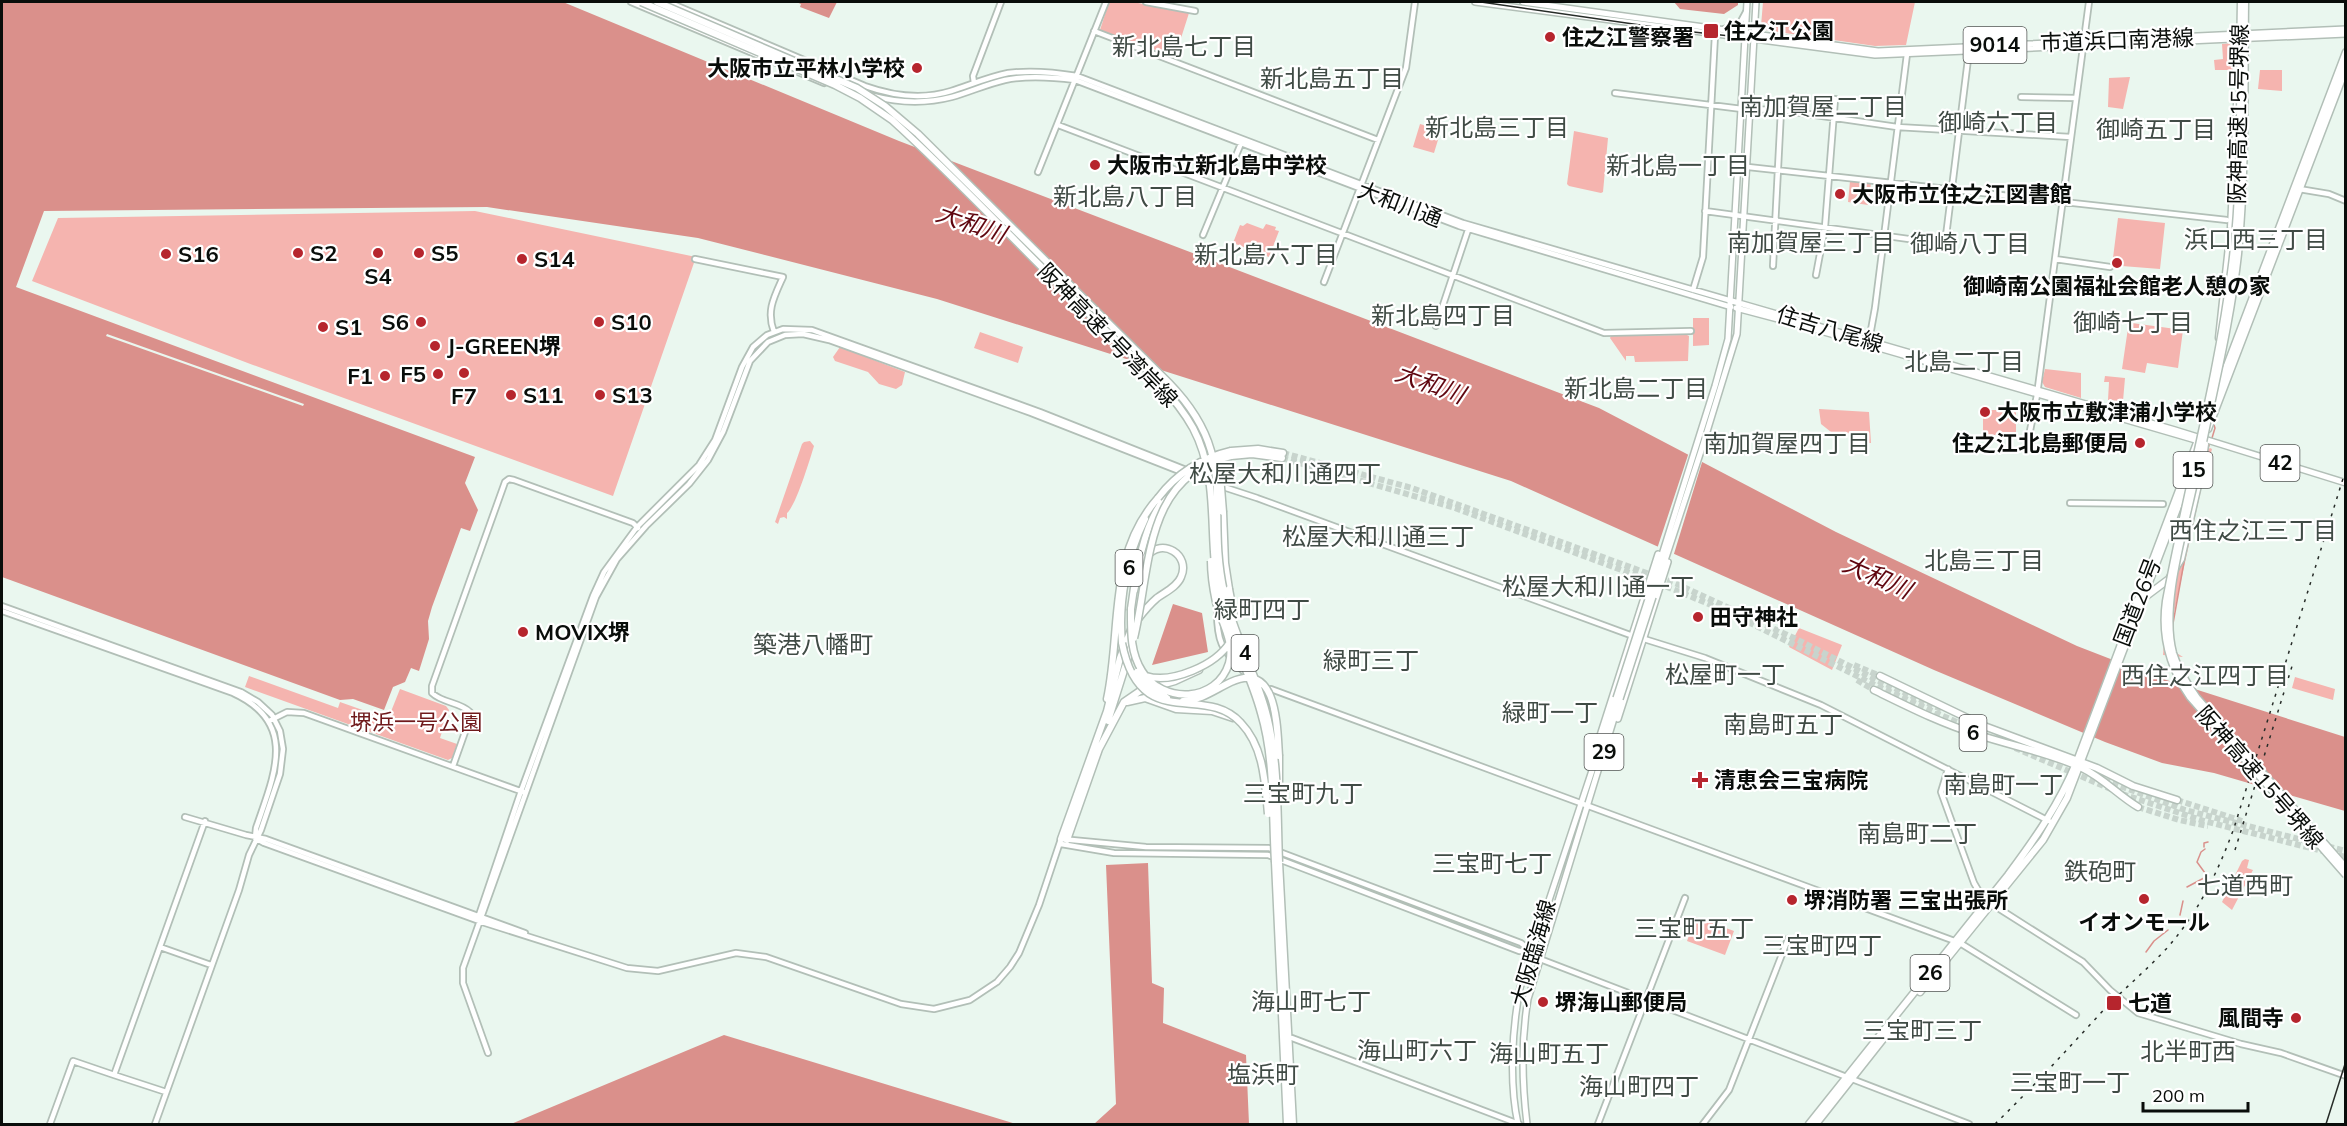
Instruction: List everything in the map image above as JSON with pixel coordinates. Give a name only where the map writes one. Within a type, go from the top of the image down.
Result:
[{"type":"highway","name":"阪神高速4号湾岸線","points":[[641,2],[835,85],[860,98],[892,120],[1166,392],[1193,429],[1207,467],[1212,494],[1215,566],[1220,599],[1257,699],[1266,732],[1276,860],[1287,1125]]},
{"type":"highway","name":"阪神高速4号湾岸線","points":[[657,2],[846,82],[885,106],[918,134],[1169,383],[1199,420],[1208,437],[1215,463],[1223,588],[1269,722],[1275,765],[1293,1125]]},
{"type":"highway","name":"阪神高速15号堺線","points":[[2243,2],[2237,198],[2232,265],[2220,341],[2166,601],[2165,636],[2172,664],[2190,698],[2346,875]]},
{"type":"highway","name":"阪神高速15号堺線","points":[[2243,2],[2242,192],[2238,252],[2229,316],[2171,598],[2170,634],[2175,660],[2197,698],[2346,868]]},
{"type":"highway","name":"国道26号","points":[[2214,406],[2229,360],[2346,52]]},
{"type":"highway","name":"国道26号","points":[[2122,648],[2144,597],[2204,441],[2208,421],[2346,68]]},
{"type":"highway","name":"15","points":[[2229,360],[2221,348],[2218,336],[2227,275],[2240,80]]},
{"type":"highway","name":"4","points":[[1063,841],[1099,749],[1118,711],[1127,699],[1135,693],[1170,683],[1196,672],[1223,651],[1231,640],[1234,626],[1225,563],[1222,482],[1218,462],[1210,435],[1197,411],[1169,383]]},
{"type":"highway","points":[[2144,597],[2169,579],[2181,559],[2201,472],[2208,421]]},
{"type":"highway","name":"国道26号","points":[[1809,1125],[1989,902],[2043,840],[2051,822],[2067,798],[2083,749],[2204,441]]},
{"type":"highway","name":"6","points":[[1206,691],[1174,694],[1158,688],[1147,678],[1140,669],[1133,650],[1131,609],[1143,544],[1153,516],[1168,493],[1188,475],[1231,454]]},
{"type":"highway","name":"6","points":[[1223,651],[1190,670],[1170,677],[1147,677],[1135,669],[1122,643],[1122,605],[1130,560],[1143,522],[1158,498],[1173,480],[1192,466],[1213,456],[1282,455]]},
{"type":"highway","name":"4","points":[[1206,691],[1225,672],[1230,651],[1212,582],[1207,467]]},
{"type":"highway","points":[[1099,749],[1122,683],[1133,642],[1155,530],[1167,502],[1188,475]]},
{"type":"highway","points":[[1101,729],[1113,668],[1120,576],[1128,549],[1142,517],[1158,498]]},
{"type":"highway","points":[[1063,841],[1112,696],[1127,636],[1147,608],[1176,584],[1182,575],[1181,559],[1169,549],[1154,550],[1143,561],[1134,591]]},
{"type":"highway","name":"4","points":[[1131,609],[1129,636],[1133,663],[1144,682],[1157,693],[1174,700],[1192,700],[1211,694],[1233,680],[1244,678],[1258,681],[1270,693],[1275,715],[1278,749],[1278,849]]},
{"type":"highway","points":[[1122,643],[1130,670],[1138,682],[1151,694],[1171,703],[1206,706],[1224,711],[1236,718],[1247,730]]},
{"type":"highway","name":"6","points":[[1880,676],[1984,726],[2078,764]]},
{"type":"highway","name":"6","points":[[1874,690],[1954,727],[2078,764]]},
{"type":"highway","points":[[1118,711],[1127,702],[1139,698],[1149,699],[1176,709],[1221,713],[1235,719],[1247,730]]},
{"type":"highway","name":"4","points":[[1247,730],[1257,748],[1262,764],[1276,860]]},
{"type":"highway","points":[[2078,764],[2133,786],[2177,800]]},
{"type":"highway","points":[[2078,764],[2138,807]]},
{"type":"highway","name":"国道26号","points":[[1816,1125],[1849,1078]]},
{"type":"main road","points":[[1476,2],[1715,35],[1745,34]]},
{"type":"main road","points":[[1523,2],[1724,29],[1745,34]]},
{"type":"main road","name":"29","points":[[1718,386],[1728,339],[1731,304],[1747,2]]},
{"type":"main road","name":"29","points":[[1632,636],[1642,602],[1662,561],[1702,449],[1703,435],[1737,334],[1756,2]]},
{"type":"main road","name":"市道浜口南港線","points":[[2245,36],[2346,29]]},
{"type":"main road","name":"市道浜口南港線","points":[[1745,34],[1878,51],[2346,34]]},
{"type":"main road","name":"市道浜口南港線","points":[[1754,35],[1875,55],[2083,43]]},
{"type":"main road","name":"住吉八尾線","points":[[1731,304],[1869,341],[2037,393]]},
{"type":"main road","name":"住吉八尾線","points":[[1739,306],[2346,483]]},
{"type":"main road","name":"29","points":[[1644,639],[1653,609],[1662,561],[1695,446],[1703,435]]},
{"type":"main road","name":"大阪臨海線","points":[[1519,1124],[1515,1102],[1514,1019],[1520,988],[1662,561]]},
{"type":"main road","points":[[1581,802],[1632,636]]},
{"type":"main road","points":[[1588,805],[1601,774],[1644,639]]},
{"type":"main road","name":"大阪臨海線","points":[[1527,1125],[1524,1104],[1523,1038],[1528,999],[1588,805],[1618,698]]},
{"type":"street","points":[[631,2],[808,78],[880,98],[924,102],[951,97],[1014,78],[1076,78]]},
{"type":"street","points":[[668,2],[878,90],[908,96],[929,96],[994,76],[1028,71],[1046,71],[1076,78]]},
{"type":"street","points":[[974,83],[973,76],[1001,2]]},
{"type":"street","points":[[1038,172],[1106,2]]},
{"type":"street","points":[[1146,2],[1195,11]]},
{"type":"street","points":[[1324,282],[1406,68],[1415,2]]},
{"type":"street","points":[[2028,441],[2037,393],[2089,2]]},
{"type":"street","points":[[1724,29],[1740,23],[1746,11]]},
{"type":"street","points":[[1094,31],[1378,140]]},
{"type":"street","points":[[1693,290],[1703,257],[1715,35]]},
{"type":"street","points":[[1706,211],[1946,244],[1969,51]]},
{"type":"street","points":[[1869,341],[1907,54]]},
{"type":"street","name":"大和川通","points":[[1076,78],[1468,230],[1731,304]]},
{"type":"street","points":[[1615,93],[1750,110],[1781,110],[1897,127],[2071,137]]},
{"type":"street","points":[[2021,97],[2076,98]]},
{"type":"street","points":[[1816,274],[1825,227],[1835,99]]},
{"type":"street","points":[[1773,266],[1781,110]]},
{"type":"street","points":[[1058,125],[1604,333],[1691,331]]},
{"type":"street","points":[[1203,236],[1242,141]]},
{"type":"street","points":[[1739,166],[2227,220]]},
{"type":"street","name":"大和川通","points":[[1361,187],[1477,228],[1693,290],[1731,304]]},
{"type":"street","points":[[2299,189],[2329,194],[2346,201]]},
{"type":"street","points":[[1436,326],[1468,230]]},
{"type":"street","points":[[695,259],[783,277],[769,310],[774,332]]},
{"type":"street","points":[[2055,259],[2110,267]]},
{"type":"street","points":[[488,1053],[465,991],[462,975],[523,792],[601,585],[639,529],[699,465],[715,440],[747,355],[760,341],[774,332],[792,328],[819,332],[1040,412],[1204,476],[1214,482],[1632,636],[1714,661],[1818,704],[2051,822]]},
{"type":"street","points":[[639,529],[689,484],[708,460],[723,432],[744,373],[756,353],[776,337],[795,333],[816,336],[847,346],[1052,421],[1202,480],[1214,482]]},
{"type":"street","points":[[1214,482],[1217,636],[1221,644],[1247,674],[1258,694],[1269,731],[1278,849],[1276,860]]},
{"type":"street","points":[[453,766],[470,718],[470,712],[464,707],[436,696],[432,693],[432,686],[496,506],[506,486],[510,483],[543,491],[633,523],[639,529]]},
{"type":"street","points":[[2070,503],[2163,504]]},
{"type":"street","points":[[2,606],[241,692],[258,702],[282,741],[282,766],[261,830],[255,838],[155,1125]]},
{"type":"street","points":[[2,611],[232,693],[257,708],[271,720]]},
{"type":"street","points":[[1258,694],[1271,689],[1581,802],[1890,919],[1958,942],[2076,1015]]},
{"type":"street","points":[[271,720],[287,712],[304,713],[523,792]]},
{"type":"street","points":[[1948,769],[1941,792],[1971,874],[1981,895],[1989,902],[2083,962],[2117,996],[2138,1013],[2241,1044],[2281,1053],[2346,1076]]},
{"type":"street","points":[[184,817],[205,821],[255,838],[627,968],[658,971],[736,953],[766,957],[901,1004],[934,1009],[970,1000],[997,982],[1019,953],[1063,841]]},
{"type":"street","points":[[114,1075],[205,821]]},
{"type":"street","points":[[1063,841],[1125,846],[1278,849],[1511,939],[1540,959],[1969,1125]]},
{"type":"street","points":[[1063,841],[1114,853],[1268,855],[1276,860],[1519,951],[1532,952]]},
{"type":"street","points":[[1598,1125],[1684,898]]},
{"type":"street","points":[[1703,1125],[1729,1090],[1788,939]]},
{"type":"street","points":[[160,947],[211,964]]},
{"type":"street","points":[[1292,1038],[1519,1124]]},
{"type":"street","points":[[50,1125],[73,1061],[166,1092]]},
{"type":"green space","points":[[1109,2],[1133,2],[1189,13],[1175,57],[1100,30]]},
{"type":"green space","name":"住之江公園","points":[[1763,2],[1915,2],[1906,45],[1875,46],[1765,30],[1761,26]]},
{"type":"green space","points":[[2233,43],[2233,70],[2215,70],[2214,60],[2223,59],[2222,44]]},
{"type":"green space","points":[[2260,70],[2282,70],[2282,91],[2258,89]]},
{"type":"green space","points":[[2130,77],[2123,109],[2108,107],[2109,78]]},
{"type":"green space","points":[[1420,124],[1441,130],[1434,153],[1413,147]]},
{"type":"green space","points":[[1574,131],[1608,138],[1603,192],[1601,193],[1567,184]]},
{"type":"green space","points":[[1850,181],[1871,183],[1868,205],[1848,202]]},
{"type":"green space","name":"J-GREEN堺","points":[[475,211],[696,257],[613,496],[253,365],[32,281],[58,218]]},
{"type":"green space","points":[[2118,218],[2165,223],[2160,269],[2122,266],[2122,259],[2113,258]]},
{"type":"green space","points":[[1247,223],[1263,229],[1266,224],[1276,227],[1275,230],[1279,231],[1269,257],[1233,243],[1240,225]]},
{"type":"green space","points":[[1693,318],[1709,318],[1709,345],[1693,346]]},
{"type":"green space","points":[[2132,323],[2183,330],[2178,368],[2147,363],[2145,373],[2122,369],[2128,328]]},
{"type":"green space","points":[[980,332],[1023,347],[1018,363],[974,348]]},
{"type":"green space","points":[[1611,336],[1689,336],[1688,361],[1635,362],[1634,356],[1626,356],[1626,361],[1610,338]]},
{"type":"green space","points":[[840,347],[905,372],[902,385],[896,389],[879,384],[868,372],[835,361],[833,357]]},
{"type":"green space","points":[[2045,369],[2081,373],[2081,398],[2045,387],[2042,382]]},
{"type":"green space","points":[[2105,376],[2125,378],[2123,401],[2108,400],[2109,382],[2104,382]]},
{"type":"green space","points":[[1819,409],[1869,412],[1871,443],[1859,443],[1858,434],[1831,432],[1821,424]]},
{"type":"green space","points":[[1983,410],[2016,410],[2016,435],[1983,435]]},
{"type":"green space","points":[[810,441],[814,446],[798,492],[787,513],[787,519],[780,518],[778,524],[775,522],[802,444]]},
{"type":"green space","points":[[2212,449],[2173,617],[2175,652],[2183,657],[2163,655],[2166,618],[2203,453]]},
{"type":"green space","points":[[1799,628],[1842,645],[1832,670],[1789,647]]},
{"type":"green space","name":"堺浜一号公園","points":[[249,676],[338,708],[340,702],[388,719],[400,689],[446,706],[449,710],[440,738],[457,744],[452,758],[448,760],[245,687]]},
{"type":"green space","points":[[2295,677],[2335,689],[2333,700],[2292,688]]},
{"type":"green space","points":[[2245,859],[2249,860],[2247,868],[2253,870],[2232,910],[2222,902]]},
{"type":"green space","points":[[1696,917],[1734,931],[1725,955],[1687,941]]},
{"type":"water","name":"大和川","points":[[2,2],[563,2],[899,141],[1599,408],[1836,532],[2077,646],[2157,677],[2345,737],[2345,811],[2214,773],[2162,763],[2105,742],[1934,670],[1511,481],[937,299],[698,238],[487,207],[44,211],[16,287],[475,457],[465,483],[478,510],[470,531],[461,528],[432,607],[428,621],[429,639],[419,671],[411,668],[405,682],[393,687],[384,710],[353,699],[340,700],[2,577]]},
{"type":"water","points":[[796,2],[837,2],[829,18],[800,7],[801,4]]},
{"type":"water","points":[[1674,2],[1738,2],[1738,5],[1724,14],[1680,9]]},
{"type":"water","points":[[1173,604],[1202,613],[1208,652],[1152,665]]},
{"type":"water","points":[[1148,863],[1152,983],[1164,988],[1163,1023],[1246,1055],[1249,1124],[1094,1124],[1116,1104],[1106,865]]},
{"type":"water","points":[[724,1035],[1016,1124],[511,1124]]},
{"type":"pier","points":[[107,334],[304,404],[303,406],[106,336]]},
{"type":"pier","points":[[1689,452],[1703,459],[1673,557],[1657,549]]},
{"type":"waterway","points":[[2212,438],[2215,428],[2213,422]]},
{"type":"waterway","points":[[2206,455],[2210,442]]},
{"type":"waterway","points":[[2172,629],[2186,551]]},
{"type":"waterway","points":[[2204,847],[2204,843],[2208,842]]},
{"type":"waterway","points":[[2187,887],[2204,878],[2205,873],[2197,862],[2201,852],[2205,849]]},
{"type":"waterway","points":[[2180,915],[2183,901]]},
{"type":"waterway","points":[[2146,952],[2154,941],[2168,930]]},
{"type":"tunnel","points":[[1283,453],[1412,488],[1677,584],[1943,710]]},
{"type":"tunnel","points":[[1282,458],[1455,508],[1675,590],[1728,612],[1877,686],[1983,734]]},
{"type":"tunnel","points":[[1854,665],[1880,676]]},
{"type":"tunnel","points":[[1857,680],[1874,690]]},
{"type":"tunnel","points":[[1997,733],[2028,747]]},
{"type":"tunnel","points":[[2015,748],[2113,790]]},
{"type":"tunnel","points":[[2104,780],[2185,810],[2346,851]]},
{"type":"tunnel","points":[[2122,794],[2204,821],[2346,857]]},
{"type":"tunnel","points":[[2177,800],[2242,821]]},
{"type":"tunnel","points":[[2138,807],[2179,820],[2208,826]]},
{"type":"tram line","points":[[1481,2],[1730,36]]},
{"type":"tram line","points":[[2326,1124],[2346,1061]]},
{"type":"railway","points":[[1995,1124],[2107,1006],[2168,947],[2207,891],[2234,828],[2346,469]]},
{"type":"railway","points":[[2235,850],[2293,663]]},
{"type":"place","name":"住之江公園","points":[[1711,31]]},
{"type":"place","name":"住之江警察署","points":[[1550,37]]},
{"type":"place","name":"大阪市立平林小学校","points":[[917,68]]},
{"type":"place","name":"大阪市立新北島中学校","points":[[1095,165]]},
{"type":"place","name":"大阪市立住之江図書館","points":[[1840,194]]},
{"type":"place","name":"S2","points":[[298,253]]},
{"type":"place","name":"S4","points":[[378,253]]},
{"type":"place","name":"S5","points":[[419,253]]},
{"type":"place","name":"S16","points":[[166,254]]},
{"type":"place","name":"S14","points":[[522,259]]},
{"type":"place","name":"御崎南公園福祉会館老人憩の家","points":[[2117,263]]},
{"type":"place","name":"S6","points":[[421,322]]},
{"type":"place","name":"S10","points":[[599,322]]},
{"type":"place","name":"S1","points":[[323,327]]},
{"type":"place","name":"J-GREEN堺","points":[[435,346]]},
{"type":"place","name":"F7","points":[[464,373]]},
{"type":"place","name":"F5","points":[[438,374]]},
{"type":"place","name":"F1","points":[[385,376]]},
{"type":"place","name":"S11","points":[[511,395]]},
{"type":"place","name":"S13","points":[[600,395]]},
{"type":"place","name":"大阪市立敷津浦小学校","points":[[1985,412]]},
{"type":"place","name":"住之江北島郵便局","points":[[2140,443]]},
{"type":"place","name":"田守神社","points":[[1698,617]]},
{"type":"place","name":"MOVIX堺","points":[[523,632]]},
{"type":"place","name":"清恵会三宝病院","points":[[1700,780]]},
{"type":"place","name":"イオンモール","points":[[2144,899]]},
{"type":"place","name":"堺消防署 三宝出張所","points":[[1792,900]]},
{"type":"place","name":"堺海山郵便局","points":[[1543,1002]]},
{"type":"place","name":"七道","points":[[2114,1003]]},
{"type":"place","name":"風間寺","points":[[2296,1018]]},
{"type":"district","name":"新北島七丁目","points":[[1184,47]]},
{"type":"district","name":"新北島五丁目","points":[[1332,79]]},
{"type":"district","name":"南加賀屋二丁目","points":[[1823,107]]},
{"type":"district","name":"御崎六丁目","points":[[1998,123]]},
{"type":"district","name":"新北島三丁目","points":[[1497,128]]},
{"type":"district","name":"御崎五丁目","points":[[2156,130]]},
{"type":"district","name":"新北島一丁目","points":[[1678,166]]},
{"type":"district","name":"新北島八丁目","points":[[1125,197]]},
{"type":"district","name":"浜口西三丁目","points":[[2256,240]]},
{"type":"district","name":"南加賀屋三丁目","points":[[1811,243]]},
{"type":"district","name":"御崎八丁目","points":[[1970,244]]},
{"type":"district","name":"新北島六丁目","points":[[1266,255]]},
{"type":"district","name":"新北島四丁目","points":[[1443,316]]},
{"type":"district","name":"御崎七丁目","points":[[2133,323]]},
{"type":"district","name":"北島二丁目","points":[[1964,362]]},
{"type":"district","name":"新北島二丁目","points":[[1636,389]]},
{"type":"district","name":"南加賀屋四丁目","points":[[1787,444]]},
{"type":"district","name":"松屋大和川通四丁","points":[[1285,474]]},
{"type":"district","name":"西住之江三丁目","points":[[2253,531]]},
{"type":"district","name":"松屋大和川通三丁","points":[[1378,537]]},
{"type":"district","name":"北島三丁目","points":[[1984,561]]},
{"type":"district","name":"松屋大和川通一丁","points":[[1598,587]]},
{"type":"district","name":"緑町四丁","points":[[1262,610]]},
{"type":"district","name":"築港八幡町","points":[[813,645]]},
{"type":"district","name":"緑町三丁","points":[[1371,661]]},
{"type":"district","name":"松屋町一丁","points":[[1725,675]]},
{"type":"district","name":"西住之江四丁目","points":[[2205,676]]},
{"type":"district","name":"緑町一丁","points":[[1550,713]]},
{"type":"district","name":"南島町五丁","points":[[1783,725]]},
{"type":"district","name":"南島町一丁","points":[[2003,785]]},
{"type":"district","name":"三宝町九丁","points":[[1303,794]]},
{"type":"district","name":"南島町二丁","points":[[1917,834]]},
{"type":"district","name":"三宝町七丁","points":[[1492,864]]},
{"type":"district","name":"鉄砲町","points":[[2100,872]]},
{"type":"district","name":"七道西町","points":[[2245,886]]},
{"type":"district","name":"三宝町五丁","points":[[1694,929]]},
{"type":"district","name":"三宝町四丁","points":[[1822,946]]},
{"type":"district","name":"海山町七丁","points":[[1311,1002]]},
{"type":"district","name":"三宝町三丁","points":[[1922,1031]]},
{"type":"district","name":"海山町六丁","points":[[1417,1051]]},
{"type":"district","name":"北半町西","points":[[2188,1052]]},
{"type":"district","name":"海山町五丁","points":[[1549,1054]]},
{"type":"district","name":"塩浜町","points":[[1263,1075]]},
{"type":"district","name":"三宝町一丁","points":[[2070,1083]]},
{"type":"district","name":"海山町四丁","points":[[1639,1087]]}]
